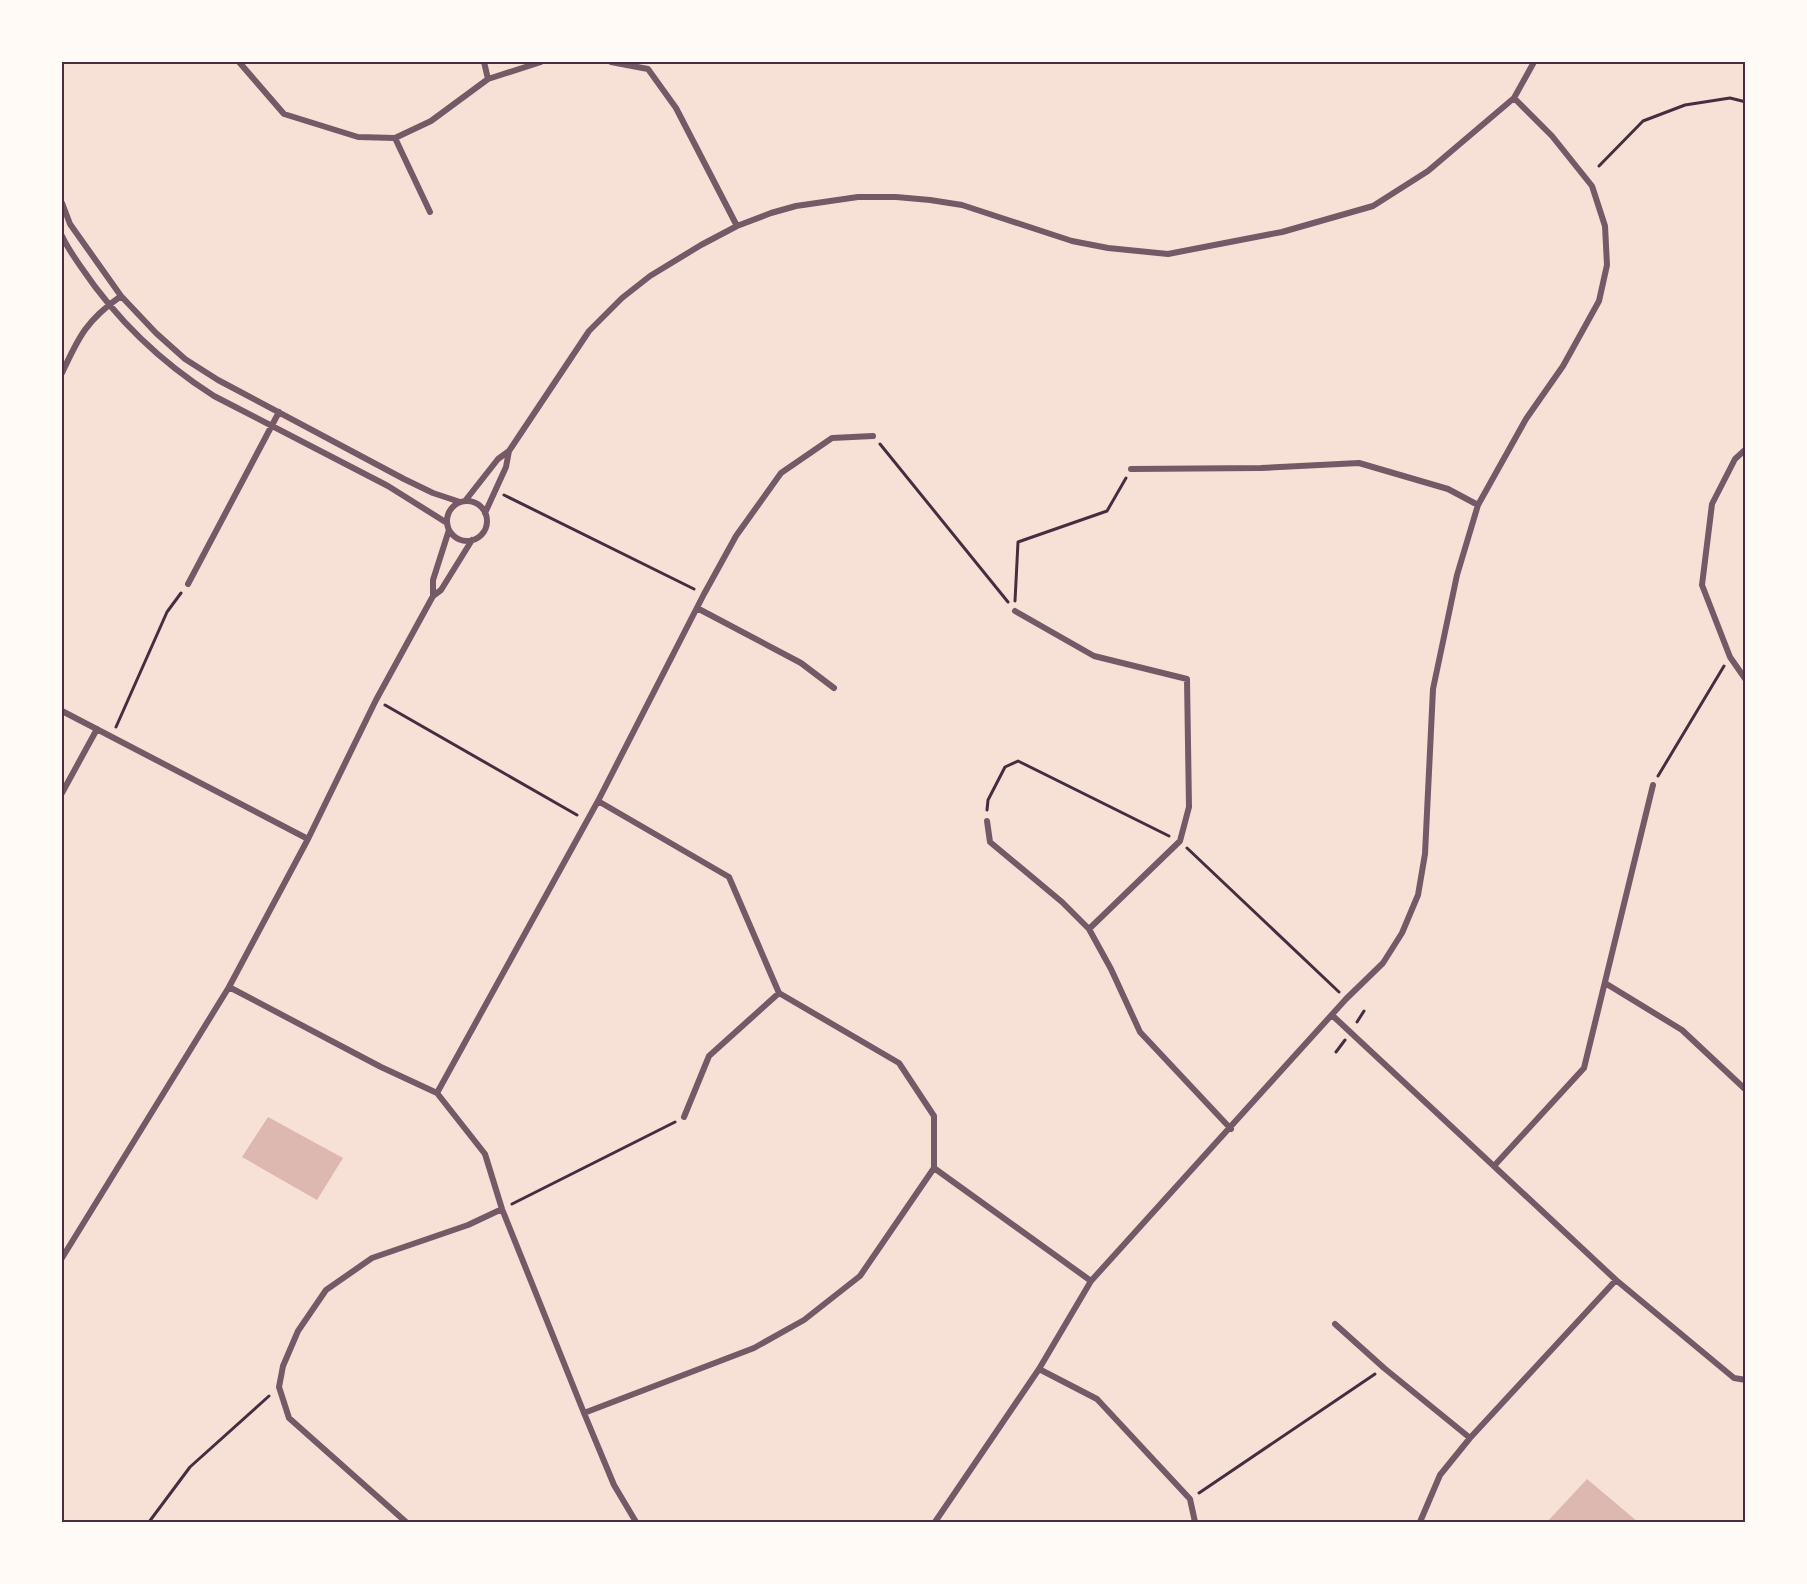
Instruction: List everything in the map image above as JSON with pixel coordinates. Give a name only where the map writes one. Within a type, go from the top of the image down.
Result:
[{"type":"street","points":[[239,62],[284,114],[358,137],[395,138],[431,121],[488,79],[541,62]]},
{"type":"street","points":[[484,62],[488,79]]},
{"type":"street","points":[[612,62],[648,69],[676,108],[737,226]]},
{"type":"street","points":[[648,69],[653,62]]},
{"type":"street","points":[[485,513],[506,467],[509,451],[589,331],[622,298],[650,276],[700,245],[737,226],[796,206],[858,197],[896,197],[962,205],[1072,241],[1108,248],[1168,254],[1282,232],[1373,206],[1428,171],[1514,98],[1534,62]]},
{"type":"street","points":[[935,1522],[1039,1368],[1091,1281],[1231,1129],[1346,999],[1383,963],[1402,933],[1418,895],[1425,854],[1433,689],[1456,575],[1478,505],[1526,419],[1563,366],[1599,301],[1606,265],[1605,226],[1592,186],[1552,136],[1514,98]]},
{"type":"street","points":[[395,138],[430,212]]},
{"type":"street","points":[[62,203],[70,224],[89,254],[121,296],[156,333],[185,359],[218,380],[404,479],[433,493],[479,505],[485,513],[486,520],[481,534],[472,540],[441,590],[433,596],[376,700],[308,838],[229,987],[62,1258]]},
{"type":"street","points":[[62,236],[108,305],[168,363],[193,382],[214,396],[388,486],[448,526],[459,539],[472,540]]},
{"type":"street","points":[[62,373],[77,339],[87,324],[121,296]]},
{"type":"street","points":[[188,584],[279,412]]},
{"type":"street","points":[[436,1093],[598,801],[736,536],[781,472],[832,438],[873,436]]},
{"type":"street","points":[[1746,449],[1736,459],[1712,504],[1702,585],[1730,657],[1746,680]]},
{"type":"street","points":[[433,596],[433,580],[448,526],[450,510],[462,502],[498,459],[509,451]]},
{"type":"street","points":[[1131,469],[1262,468],[1359,463],[1448,489],[1478,505]]},
{"type":"street","points":[[697,608],[801,663],[834,688]]},
{"type":"street","points":[[1015,610],[1094,656],[1187,679],[1189,807],[1180,841],[1089,929]]},
{"type":"street","points":[[62,711],[308,838]]},
{"type":"street","points":[[62,793],[97,729]]},
{"type":"street","points":[[1494,1166],[1584,1068],[1653,785]]},
{"type":"street","points":[[584,1413],[754,1348],[804,1320],[860,1276],[934,1168],[934,1116],[899,1063],[779,993],[729,877],[598,801]]},
{"type":"street","points":[[987,821],[990,842],[1062,902],[1089,929],[1111,969],[1140,1032],[1231,1129]]},
{"type":"street","points":[[1605,983],[1683,1030],[1746,1090]]},
{"type":"street","points":[[229,987],[436,1093],[485,1154],[502,1209],[584,1413],[614,1485],[636,1522]]},
{"type":"street","points":[[684,1117],[709,1056],[779,993]]},
{"type":"street","points":[[1333,1016],[1616,1280],[1734,1378],[1746,1380]]},
{"type":"street","points":[[934,1168],[1091,1281]]},
{"type":"street","points":[[406,1522],[289,1418],[279,1387],[283,1366],[298,1331],[326,1290],[372,1258],[468,1224],[502,1209]]},
{"type":"street","points":[[1420,1522],[1440,1475],[1470,1438],[1616,1280]]},
{"type":"street","points":[[1335,1324],[1384,1368],[1470,1438]]},
{"type":"street","points":[[1039,1368],[1097,1399],[1190,1499],[1196,1522]]},
{"type":"path","points":[[1599,166],[1643,121],[1685,105],[1730,98],[1746,102]]},
{"type":"path","points":[[873,436],[1015,610]]},
{"type":"path","points":[[1015,610],[1018,542],[1107,511],[1131,469]]},
{"type":"path","points":[[495,491],[704,594]]},
{"type":"path","points":[[112,737],[167,612],[188,584]]},
{"type":"path","points":[[1653,785],[1730,657]]},
{"type":"path","points":[[376,700],[586,820]]},
{"type":"path","points":[[987,821],[988,800],[1005,767],[1018,761],[1180,841],[1346,999]]},
{"type":"path","points":[[502,1209],[684,1117]]},
{"type":"path","points":[[1190,1499],[1384,1368]]},
{"type":"path","points":[[149,1522],[190,1467],[279,1387]]},
{"type":"shaded area","points":[[268,1117],[343,1158],[317,1200],[242,1157]]},
{"type":"shaded area","points":[[1587,1479],[1638,1522],[1547,1522]]}]
